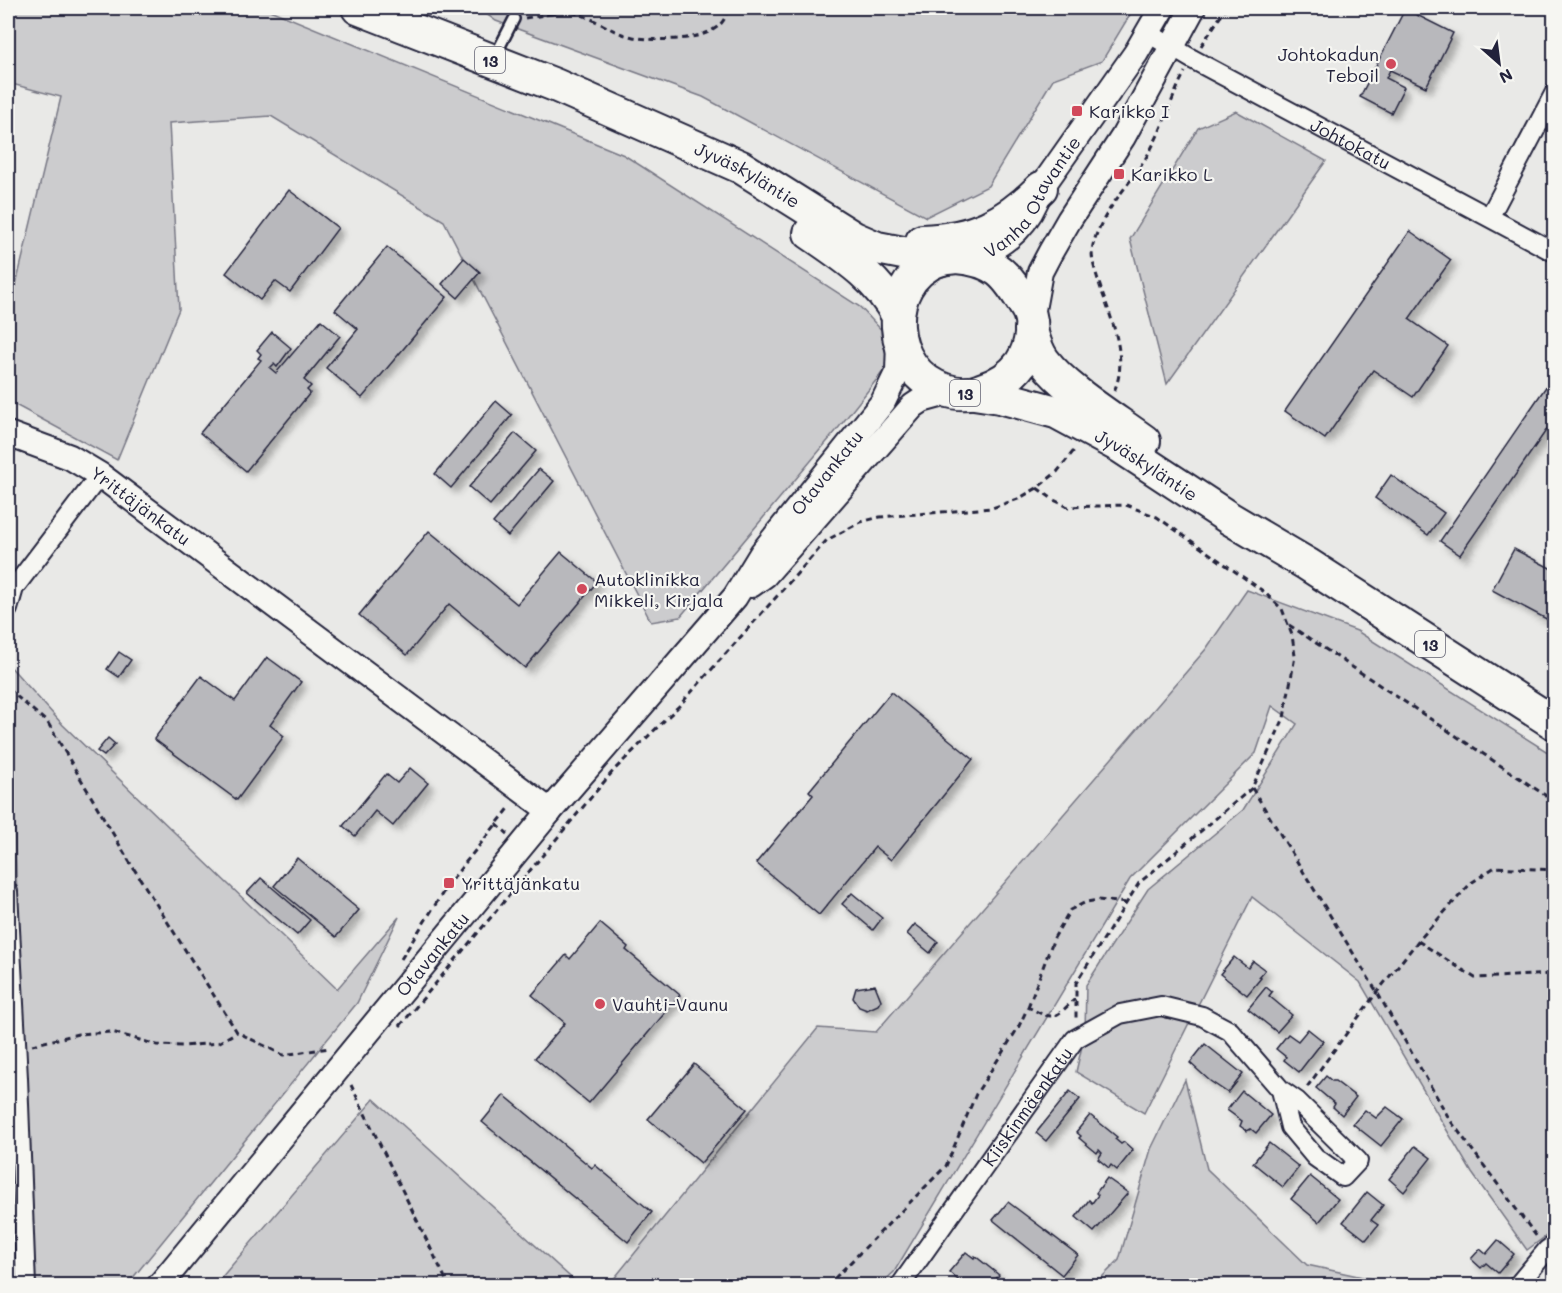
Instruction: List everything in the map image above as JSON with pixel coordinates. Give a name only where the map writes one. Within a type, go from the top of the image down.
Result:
[{"type":"highway","name":"Jyväskyläntie","points":[[358,8],[622,114],[741,167],[854,238],[877,248],[939,260]]},
{"type":"highway","name":"Jyväskyläntie","points":[[622,114],[768,204],[838,252],[875,282],[888,297],[899,329]]},
{"type":"highway","points":[[833,224],[855,227],[884,237],[911,241],[939,240],[969,234],[998,223],[1025,204],[1041,188]]},
{"type":"highway","name":"13","points":[[899,329],[908,363],[931,386],[963,392],[997,385],[1016,370],[1027,354],[1031,323],[1013,284],[997,269],[975,258],[956,257],[939,260]]},
{"type":"highway","points":[[899,329],[901,300],[908,283],[939,260]]},
{"type":"highway","name":"Jyväskyläntie","points":[[1031,323],[1037,350],[1043,361],[1079,393],[1307,564]]},
{"type":"highway","name":"Jyväskyläntie","points":[[963,392],[1000,397],[1056,412],[1121,447],[1229,518],[1307,564],[1554,723]]},
{"type":"main road","name":"Vanha Otavantie","points":[[975,258],[1012,235],[1035,207],[1041,188],[1148,33],[1162,8]]},
{"type":"main road","name":"Vanha Otavantie","points":[[1031,323],[1040,272],[1069,220],[1123,137],[1182,54],[1193,8]]},
{"type":"main road","name":"Otavankatu","points":[[159,1286],[550,811],[735,597],[762,553],[883,402],[898,371],[899,329]]},
{"type":"main road","name":"Otavankatu","points":[[735,597],[765,575],[913,406],[922,400],[963,392]]},
{"type":"main road","name":"Yrittäjänkatu","points":[[8,434],[70,457],[100,475],[550,811]]},
{"type":"street","name":"Johtokatu","points":[[1148,33],[1182,54],[1554,252]]},
{"type":"street","points":[[1490,216],[1554,94]]},
{"type":"street","points":[[8,609],[14,588],[100,475]]},
{"type":"street","points":[[8,892],[16,1049],[13,1079],[26,1286]]},
{"type":"street","name":"Kiiskinmäenkatu","points":[[900,1286],[1075,1039],[1120,1014],[1161,1006],[1202,1016],[1230,1031],[1281,1090],[1297,1101],[1358,1161],[1343,1177],[1315,1157],[1290,1127],[1281,1090]]},
{"type":"street","points":[[1517,1286],[1552,1253]]},
{"type":"lane","points":[[492,61],[514,19]]},
{"type":"path","points":[[549,8],[550,14]]},
{"type":"path","points":[[514,19],[568,12],[631,37],[657,40],[706,34],[720,26],[727,15],[727,8]]},
{"type":"path","points":[[1109,399],[1118,381],[1120,362],[1112,324],[1092,262],[1093,245],[1113,202],[1152,149],[1173,97],[1182,54],[1227,8]]},
{"type":"path","points":[[397,1031],[614,770],[680,706],[827,540],[861,522],[880,517],[992,508],[1018,500],[1057,471],[1078,445]]},
{"type":"path","points":[[1036,488],[1068,507],[1126,505],[1157,517],[1263,591],[1282,609],[1292,635],[1294,656],[1284,718],[1252,788],[1139,884],[1076,983],[1075,1039]]},
{"type":"path","points":[[1288,624],[1554,801]]},
{"type":"path","points":[[8,689],[48,723],[129,861],[237,1032],[284,1055],[321,1048],[336,1048]]},
{"type":"path","points":[[1252,788],[1377,992],[1450,1120],[1552,1253]]},
{"type":"path","points":[[1297,1101],[1377,992],[1418,941],[1471,884],[1495,867],[1554,870]]},
{"type":"path","points":[[827,1286],[946,1166],[976,1094],[1018,1028],[1054,938],[1070,910],[1086,902],[1098,900],[1127,903]]},
{"type":"path","points":[[1418,941],[1475,978],[1554,974]]},
{"type":"path","points":[[1028,1007],[1047,1017],[1059,1015],[1076,998]]},
{"type":"path","points":[[16,1049],[78,1034],[112,1032],[157,1045],[182,1046],[218,1043],[237,1032]]},
{"type":"path","points":[[344,1094],[351,1085],[449,1286]]},
{"type":"shaded area","points":[[8,8],[265,8],[624,155],[860,307],[900,350],[836,431],[680,617],[651,622],[444,221],[271,116],[169,123],[179,309],[117,460],[8,401],[8,318],[61,97],[8,83]]},
{"type":"shaded area","points":[[478,8],[1134,8],[1102,61],[1053,79],[988,186],[926,217],[703,97],[496,21]]},
{"type":"shaded area","points":[[1236,111],[1326,161],[1167,384],[1130,239],[1198,128]]},
{"type":"shaded area","points":[[1247,590],[1357,631],[1554,756],[1554,1230],[1527,1250],[1472,1173],[1360,982],[1252,897],[1144,1113],[1076,1072],[1085,1033],[1086,985],[1148,889],[1243,810],[1297,724],[1272,706],[1256,753],[1130,879],[894,1272],[880,1285],[608,1286],[818,1028],[876,1032],[1206,649]]},
{"type":"shaded area","points":[[8,664],[63,725],[337,989],[399,917],[357,1003],[127,1285],[32,1285]]},
{"type":"shaded area","points":[[1185,1080],[1207,1169],[1307,1265],[1381,1281],[1377,1285],[1094,1285],[1119,1260],[1151,1149]]},
{"type":"shaded area","points":[[374,1099],[579,1285],[215,1285]]},
{"type":"building","points":[[1405,9],[1453,33],[1426,87],[1390,70],[1386,78],[1404,87],[1391,113],[1360,97]]},
{"type":"building","points":[[289,190],[338,228],[290,292],[275,281],[260,300],[226,273]]},
{"type":"building","points":[[1410,231],[1451,260],[1409,319],[1448,346],[1413,397],[1373,370],[1325,439],[1285,411]]},
{"type":"building","points":[[387,247],[447,297],[362,398],[326,368],[358,329],[335,310]]},
{"type":"building","points":[[464,258],[480,272],[458,298],[442,284]]},
{"type":"building","points":[[321,320],[340,336],[304,380],[311,386],[307,390],[310,393],[246,471],[200,433],[261,360],[258,358],[261,354],[257,350],[272,332],[291,348],[277,367],[274,364],[270,368],[276,373]]},
{"type":"building","points":[[1554,375],[1554,419],[1460,555],[1440,541]]},
{"type":"building","points":[[496,401],[512,415],[451,488],[435,474]]},
{"type":"building","points":[[515,433],[536,451],[490,505],[469,487]]},
{"type":"building","points":[[539,469],[554,481],[508,536],[493,523]]},
{"type":"building","points":[[1391,475],[1444,513],[1428,535],[1375,498]]},
{"type":"building","points":[[429,531],[517,604],[561,552],[597,582],[525,668],[449,604],[407,655],[359,615]]},
{"type":"building","points":[[1514,549],[1554,570],[1554,623],[1492,590]]},
{"type":"building","points":[[119,652],[131,660],[119,677],[107,669]]},
{"type":"building","points":[[267,657],[301,682],[270,725],[284,736],[237,800],[154,739],[201,676],[235,701]]},
{"type":"building","points":[[891,692],[973,759],[891,860],[875,847],[819,915],[756,863],[813,795],[809,791]]},
{"type":"building","points":[[108,738],[115,744],[104,756],[97,751]]},
{"type":"building","points":[[410,768],[428,783],[393,826],[375,811],[355,836],[343,826],[386,774],[397,783]]},
{"type":"building","points":[[297,858],[359,910],[336,937],[274,886]]},
{"type":"building","points":[[261,878],[310,920],[297,935],[247,893]]},
{"type":"building","points":[[852,893],[882,918],[873,930],[842,904]]},
{"type":"building","points":[[600,923],[628,947],[626,950],[680,995],[589,1103],[535,1058],[565,1023],[532,995],[566,955],[570,959]]},
{"type":"building","points":[[915,924],[938,942],[930,953],[907,934]]},
{"type":"building","points":[[1234,957],[1248,968],[1253,961],[1265,970],[1247,995],[1220,974]]},
{"type":"building","points":[[875,985],[881,1000],[878,1005],[867,1010],[859,1007],[853,998],[856,988]]},
{"type":"building","points":[[1266,987],[1272,992],[1269,996],[1292,1015],[1277,1032],[1248,1009]]},
{"type":"building","points":[[1308,1029],[1323,1041],[1299,1072],[1284,1060],[1286,1057],[1276,1049],[1288,1034],[1298,1041]]},
{"type":"building","points":[[1205,1044],[1243,1074],[1228,1093],[1190,1063]]},
{"type":"building","points":[[694,1064],[747,1109],[701,1163],[648,1119]]},
{"type":"building","points":[[1326,1076],[1356,1097],[1342,1115],[1333,1107],[1335,1104],[1316,1088]]},
{"type":"building","points":[[1070,1091],[1080,1099],[1046,1141],[1036,1133]]},
{"type":"building","points":[[1242,1091],[1271,1115],[1256,1133],[1240,1126],[1242,1121],[1227,1110]]},
{"type":"building","points":[[504,1095],[592,1168],[595,1165],[652,1212],[628,1242],[482,1122]]},
{"type":"building","points":[[1387,1107],[1403,1119],[1381,1146],[1353,1124],[1365,1110],[1376,1118]]},
{"type":"building","points":[[1090,1115],[1117,1137],[1115,1139],[1121,1144],[1124,1142],[1133,1150],[1117,1170],[1111,1165],[1109,1168],[1098,1159],[1102,1153],[1099,1150],[1097,1153],[1079,1138],[1081,1136],[1076,1132]]},
{"type":"building","points":[[1269,1143],[1299,1167],[1283,1187],[1253,1163]]},
{"type":"building","points":[[1415,1146],[1431,1158],[1404,1192],[1389,1179]]},
{"type":"building","points":[[1310,1176],[1338,1199],[1319,1222],[1291,1199]]},
{"type":"building","points":[[1107,1178],[1128,1193],[1094,1232],[1076,1217],[1089,1200],[1092,1203]]},
{"type":"building","points":[[1367,1192],[1383,1205],[1371,1220],[1378,1225],[1366,1240],[1343,1222]]},
{"type":"building","points":[[1008,1202],[1078,1255],[1062,1275],[993,1220]]},
{"type":"building","points":[[1498,1240],[1514,1254],[1498,1273],[1486,1263],[1481,1268],[1471,1259],[1480,1249],[1486,1254]]},
{"type":"building","points":[[966,1252],[974,1258],[975,1256],[999,1275],[990,1286],[965,1286],[949,1272]]},
{"type":"place","name":"Johtokadun Teboil","points":[[1391,64]]},
{"type":"place","name":"Karikko I","points":[[1077,111]]},
{"type":"place","name":"Karikko L","points":[[1119,174]]},
{"type":"place","name":"Autoklinikka Mikkeli, Kirjala","points":[[582,589]]},
{"type":"place","name":"Yrittäjänkatu","points":[[449,883]]},
{"type":"place","name":"Vauhti-Vaunu","points":[[600,1004]]}]
